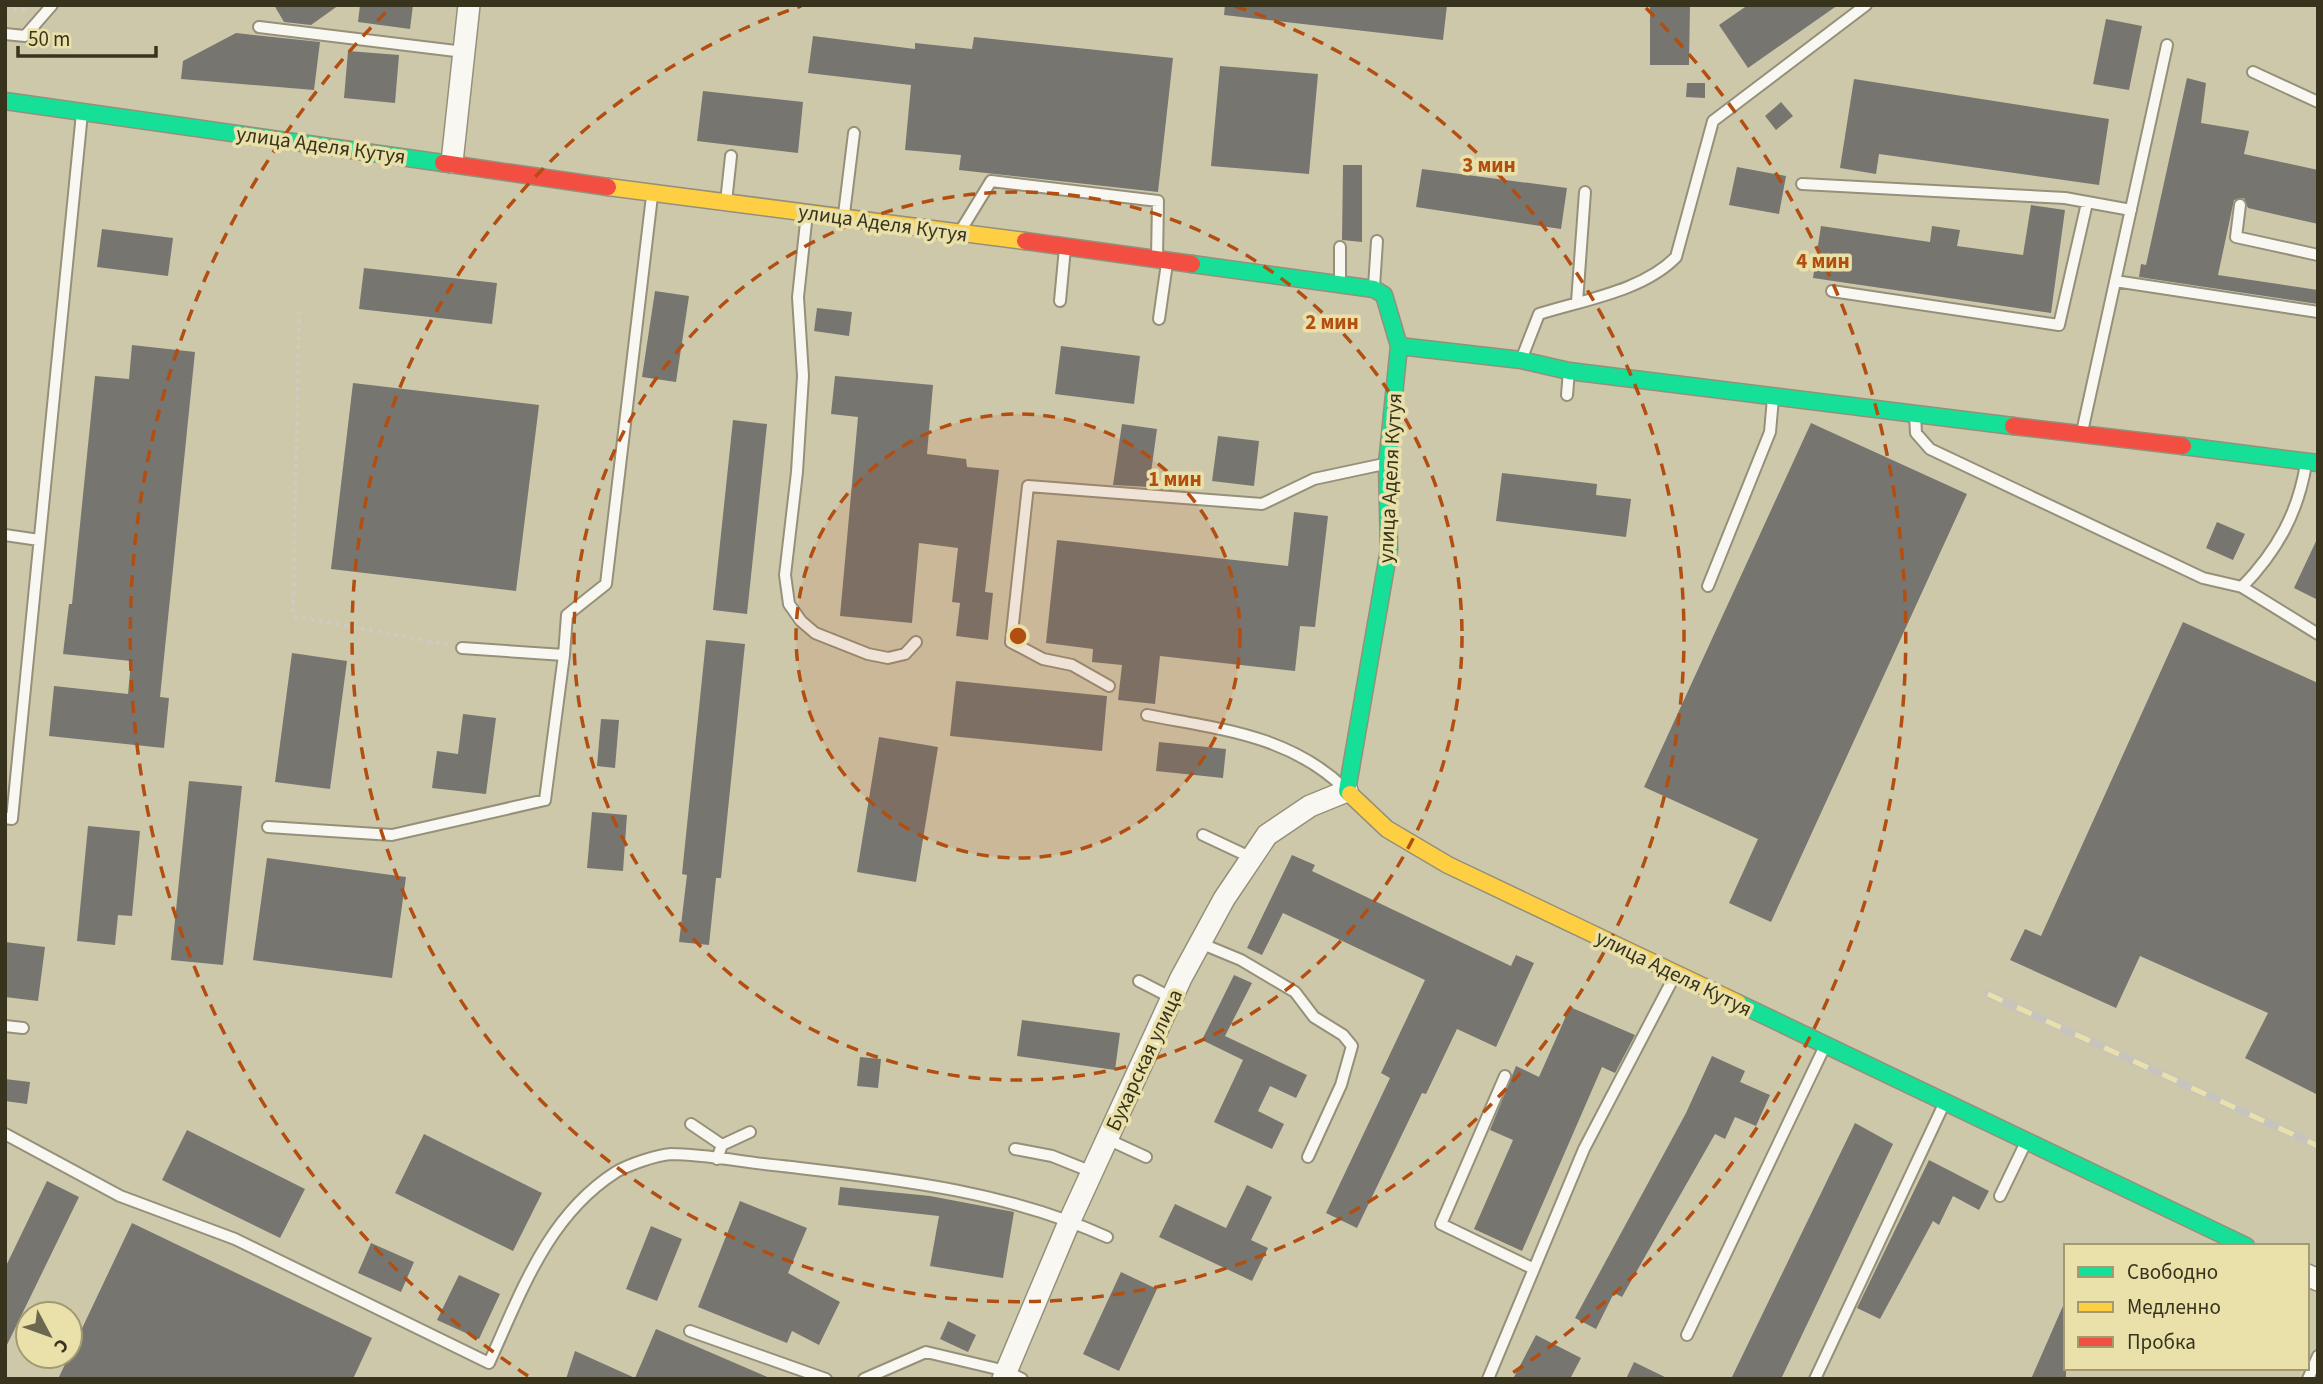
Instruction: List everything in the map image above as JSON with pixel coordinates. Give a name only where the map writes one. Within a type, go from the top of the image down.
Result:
[{"type":"street","points":[[452,162],[469,5]]},
{"type":"street","name":"улица Аделя Кутуя","points":[[5,101],[452,162],[652,193],[844,216],[1374,289],[1384,295],[1399,346],[1387,464],[1389,549],[1347,791],[1387,829],[1448,865],[2240,1244]]},
{"type":"street","points":[[1399,346],[1521,360],[1569,372],[2082,432],[2312,463]]},
{"type":"street","name":"Бухарская улица","points":[[1010,1376],[1070,1220],[1200,943],[1267,835],[1310,806],[1347,791]]},
{"type":"lane","points":[[1521,360],[1539,314],[1663,270],[1676,257],[1713,121],[1866,5]]},
{"type":"lane","points":[[5,34],[25,36],[49,9]]},
{"type":"lane","points":[[259,27],[464,52]]},
{"type":"lane","points":[[2082,432],[2167,45]]},
{"type":"lane","points":[[2253,72],[2318,102]]},
{"type":"lane","points":[[5,818],[12,819],[82,113]]},
{"type":"lane","points":[[844,216],[854,133]]},
{"type":"lane","points":[[725,202],[731,156]]},
{"type":"lane","points":[[959,233],[991,181],[1158,201],[1162,259],[1159,319]]},
{"type":"lane","points":[[1802,184],[2065,198],[2131,210]]},
{"type":"lane","points":[[1577,302],[1584,192]]},
{"type":"lane","points":[[268,827],[392,835],[545,800],[567,615],[606,584],[652,193]]},
{"type":"lane","points":[[1832,291],[2059,325],[2087,203]]},
{"type":"lane","points":[[2240,205],[2236,237],[2318,255]]},
{"type":"lane","points":[[807,213],[799,298],[803,376],[797,472],[785,575],[789,604],[801,621],[815,633],[868,654],[888,658],[905,654],[916,642]]},
{"type":"lane","points":[[1374,289],[1377,241]]},
{"type":"lane","points":[[1340,247],[1340,284]]},
{"type":"lane","points":[[1060,301],[1065,248]]},
{"type":"lane","points":[[2115,281],[2318,312]]},
{"type":"lane","points":[[1567,396],[1569,372]]},
{"type":"lane","points":[[1708,586],[1770,432],[1773,396]]},
{"type":"lane","points":[[1915,412],[1916,433],[1930,449],[2203,578],[2242,587],[2318,634]]},
{"type":"lane","points":[[2242,587],[2264,564],[2285,532],[2312,463]]},
{"type":"lane","points":[[1109,686],[1072,665],[1043,659],[1011,642],[1028,486],[1262,504],[1314,479],[1387,464]]},
{"type":"lane","points":[[5,535],[40,540]]},
{"type":"lane","points":[[462,648],[564,655]]},
{"type":"lane","points":[[1147,715],[1255,735],[1322,767],[1347,791]]},
{"type":"lane","points":[[1203,835],[1252,858]]},
{"type":"lane","points":[[1200,943],[1241,960],[1295,992],[1314,1017],[1343,1035],[1352,1046],[1341,1085],[1308,1157]]},
{"type":"lane","points":[[1488,1379],[1584,1149],[1676,974]]},
{"type":"lane","points":[[1139,981],[1172,998]]},
{"type":"lane","points":[[5,1026],[23,1028]]},
{"type":"lane","points":[[1687,1335],[1825,1045]]},
{"type":"lane","points":[[1505,1076],[1441,1224],[1534,1269]]},
{"type":"lane","points":[[1815,1379],[1944,1104]]},
{"type":"lane","points":[[691,1124],[722,1144]]},
{"type":"lane","points":[[717,1159],[722,1144],[750,1132]]},
{"type":"lane","points":[[5,1134],[120,1196],[235,1239],[489,1363],[539,1253],[573,1207],[617,1171],[669,1154],[917,1181],[1018,1204],[1070,1220],[1107,1237]]},
{"type":"lane","points":[[1107,1139],[1146,1157]]},
{"type":"lane","points":[[2000,1196],[2027,1140]]},
{"type":"lane","points":[[1015,1149],[1052,1156],[1092,1172]]},
{"type":"lane","points":[[690,1331],[826,1379]]},
{"type":"lane","points":[[864,1379],[926,1352],[1010,1376]]},
{"type":"lane","points":[[2308,1379],[2318,1356]]},
{"type":"path","points":[[5,8],[49,9]]},
{"type":"path","points":[[299,311],[293,616],[462,648]]},
{"type":"building","points":[[274,5],[339,5],[311,25],[284,22]]},
{"type":"building","points":[[360,5],[413,5],[410,29],[358,22]]},
{"type":"building","points":[[1225,5],[1447,5],[1443,40],[1224,15]]},
{"type":"building","points":[[1650,5],[1690,5],[1689,65],[1650,65]]},
{"type":"building","points":[[1748,5],[1838,5],[1748,68],[1719,25]]},
{"type":"building","points":[[2106,19],[2142,26],[2129,90],[2093,84]]},
{"type":"building","points":[[236,33],[320,42],[314,90],[181,79],[183,61]]},
{"type":"building","points":[[813,36],[915,49],[915,43],[972,49],[974,37],[1173,58],[1158,192],[959,170],[961,155],[905,150],[911,85],[808,73]]},
{"type":"building","points":[[348,51],[399,55],[395,103],[344,98]]},
{"type":"building","points":[[1220,66],[1318,74],[1309,174],[1211,166]]},
{"type":"building","points":[[2187,78],[2206,83],[2201,123],[2249,131],[2244,154],[2318,170],[2318,224],[2248,208],[2244,198],[2234,200],[2218,275],[2318,290],[2318,304],[2139,277],[2141,264],[2146,265]]},
{"type":"building","points":[[1854,79],[2109,119],[2099,185],[1879,154],[1876,174],[1840,168]]},
{"type":"building","points":[[1687,83],[1705,83],[1705,98],[1686,97]]},
{"type":"building","points":[[703,91],[803,102],[798,153],[697,141]]},
{"type":"building","points":[[1781,102],[1793,116],[1776,130],[1765,116]]},
{"type":"building","points":[[1343,165],[1362,165],[1362,242],[1342,240]]},
{"type":"building","points":[[1737,167],[1786,176],[1779,214],[1729,205]]},
{"type":"building","points":[[1422,169],[1567,188],[1561,229],[1416,207]]},
{"type":"building","points":[[2031,205],[2065,210],[2051,313],[1813,278],[1821,226],[1930,242],[1932,226],[1960,230],[1957,246],[2023,255]]},
{"type":"building","points":[[102,229],[173,238],[168,276],[97,267]]},
{"type":"building","points":[[364,268],[497,283],[492,324],[359,309]]},
{"type":"building","points":[[655,291],[689,296],[676,382],[642,377]]},
{"type":"building","points":[[817,308],[852,312],[849,336],[814,331]]},
{"type":"building","points":[[132,345],[195,352],[160,697],[169,698],[164,748],[49,736],[54,686],[128,694],[131,661],[63,654],[69,604],[72,604],[95,376],[129,379]]},
{"type":"building","points":[[1061,346],[1140,356],[1134,404],[1055,394]]},
{"type":"building","points":[[835,376],[933,385],[927,454],[966,459],[967,467],[999,470],[985,592],[993,593],[988,640],[956,636],[960,603],[952,602],[958,548],[919,543],[912,623],[840,616],[858,417],[831,414]]},
{"type":"building","points":[[353,383],[539,405],[516,591],[331,569]]},
{"type":"building","points":[[733,420],[767,424],[747,614],[713,610]]},
{"type":"building","points":[[1811,423],[1967,494],[1771,922],[1729,903],[1758,839],[1644,787]]},
{"type":"building","points":[[1122,424],[1157,429],[1149,487],[1113,485]]},
{"type":"building","points":[[1218,436],[1259,441],[1254,486],[1212,481]]},
{"type":"building","points":[[1502,473],[1597,484],[1596,495],[1631,499],[1626,537],[1496,521]]},
{"type":"building","points":[[1294,512],[1328,516],[1315,627],[1300,626],[1295,671],[1160,656],[1155,704],[1118,700],[1122,665],[1092,662],[1093,649],[1046,643],[1057,540],[1288,566]]},
{"type":"building","points":[[2217,522],[2245,534],[2233,560],[2206,548]]},
{"type":"building","points":[[2318,537],[2318,600],[2294,588]]},
{"type":"building","points":[[2183,622],[2318,683],[2318,1095],[2245,1058],[2268,1013],[2140,956],[2116,1008],[2010,960],[2025,929],[2041,936]]},
{"type":"building","points":[[706,640],[745,644],[721,878],[716,878],[709,945],[679,942],[687,875],[682,874]]},
{"type":"building","points":[[292,653],[347,661],[330,789],[275,782]]},
{"type":"building","points":[[956,681],[1107,696],[1102,751],[950,736]]},
{"type":"building","points":[[463,714],[496,718],[486,794],[432,788],[437,751],[458,754]]},
{"type":"building","points":[[601,719],[619,720],[615,768],[597,766]]},
{"type":"building","points":[[879,737],[938,747],[916,882],[857,872]]},
{"type":"building","points":[[1159,742],[1226,749],[1223,778],[1156,771]]},
{"type":"building","points":[[189,781],[242,786],[223,965],[171,960]]},
{"type":"building","points":[[592,812],[627,815],[623,871],[587,868]]},
{"type":"building","points":[[88,826],[140,831],[132,916],[118,915],[115,945],[77,941]]},
{"type":"building","points":[[1292,855],[1315,865],[1312,871],[1511,966],[1516,955],[1534,963],[1496,1047],[1457,1029],[1426,1094],[1422,1093],[1357,1228],[1326,1213],[1390,1078],[1381,1073],[1425,980],[1283,913],[1262,955],[1247,948]]},
{"type":"building","points":[[267,858],[406,877],[392,978],[253,960]]},
{"type":"building","points":[[5,942],[45,947],[38,1001],[5,997]]},
{"type":"building","points":[[1234,975],[1252,983],[1225,1036],[1307,1075],[1296,1098],[1270,1086],[1258,1111],[1284,1124],[1272,1149],[1214,1122],[1243,1060],[1202,1040]]},
{"type":"building","points":[[1570,1007],[1635,1035],[1615,1073],[1602,1067],[1522,1251],[1474,1229],[1513,1140],[1490,1130],[1516,1066],[1539,1077]]},
{"type":"building","points":[[1022,1020],[1120,1033],[1115,1070],[1017,1056]]},
{"type":"building","points":[[1712,1056],[1745,1071],[1740,1082],[1770,1095],[1756,1126],[1735,1117],[1725,1139],[1715,1134],[1622,1297],[1614,1293],[1596,1329],[1575,1318],[1686,1113]]},
{"type":"building","points":[[860,1057],[881,1059],[878,1088],[857,1086]]},
{"type":"building","points":[[5,1079],[30,1082],[27,1104],[5,1101]]},
{"type":"building","points":[[1855,1123],[1893,1144],[1781,1379],[1731,1379]]},
{"type":"building","points":[[187,1130],[305,1189],[280,1238],[162,1180]]},
{"type":"building","points":[[424,1134],[542,1193],[513,1251],[395,1193]]},
{"type":"building","points":[[1929,1160],[1989,1191],[1979,1210],[1953,1196],[1939,1225],[1933,1221],[1880,1319],[1857,1308]]},
{"type":"building","points":[[47,1181],[79,1197],[29,1300],[14,1300],[14,1331],[5,1349],[5,1268]]},
{"type":"building","points":[[1247,1185],[1272,1197],[1251,1240],[1268,1248],[1252,1281],[1159,1237],[1175,1204],[1226,1228]]},
{"type":"building","points":[[840,1187],[930,1196],[1014,1212],[1003,1278],[930,1266],[939,1216],[838,1205]]},
{"type":"building","points":[[740,1201],[807,1228],[788,1273],[840,1302],[819,1345],[792,1331],[787,1343],[698,1307]]},
{"type":"building","points":[[132,1223],[372,1338],[353,1379],[58,1379],[62,1370],[84,1370],[84,1324]]},
{"type":"building","points":[[651,1226],[682,1239],[657,1301],[626,1289]]},
{"type":"building","points":[[371,1243],[414,1262],[401,1292],[358,1273]]},
{"type":"building","points":[[1121,1272],[1157,1289],[1119,1371],[1083,1354]]},
{"type":"building","points":[[459,1275],[500,1294],[479,1339],[437,1320]]},
{"type":"building","points":[[2064,1304],[2066,1379],[2031,1379]]},
{"type":"building","points":[[948,1321],[976,1335],[968,1352],[940,1339]]},
{"type":"building","points":[[656,1329],[772,1379],[566,1379],[575,1351],[635,1378]]},
{"type":"building","points":[[1536,1335],[1581,1358],[1570,1379],[1513,1379]]},
{"type":"building","points":[[1634,1362],[1669,1379],[1626,1379]]},
{"type":"railway","points":[[1988,994],[2318,1146]]},
{"type":"traffic: fast","points":[[5,101],[443,163]]},
{"type":"traffic: fast","points":[[1192,264],[1374,289],[1384,295],[1399,346],[1387,464],[1389,549],[1347,791],[1350,794]]},
{"type":"traffic: fast","points":[[1399,346],[1521,360],[1569,371],[2013,426]]},
{"type":"traffic: fast","points":[[2183,446],[2318,463]]},
{"type":"traffic: fast","points":[[1738,1003],[2242,1244]]},
{"type":"traffic: slow","points":[[608,187],[1025,241]]},
{"type":"traffic: slow","points":[[1350,794],[1387,829],[1448,865],[1738,1003]]},
{"type":"traffic: jam","points":[[443,163],[608,187]]},
{"type":"traffic: jam","points":[[1025,241],[1192,264]]},
{"type":"traffic: jam","points":[[2013,426],[2183,446]]}]
